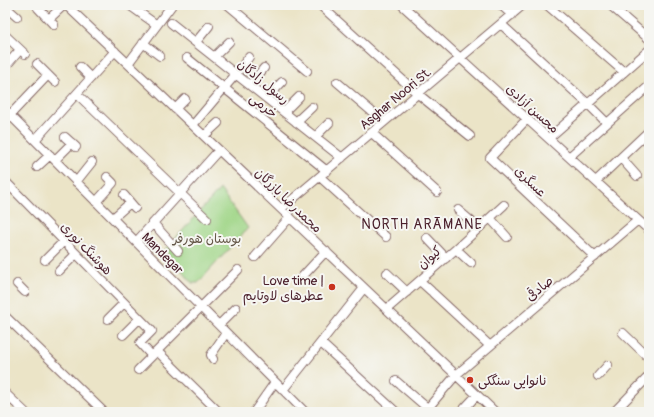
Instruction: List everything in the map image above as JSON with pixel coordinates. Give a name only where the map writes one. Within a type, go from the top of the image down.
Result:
[{"type":"street","points":[[38,8],[51,22],[65,5]]},
{"type":"street","name":"محمدرضا بازرگان","points":[[65,5],[495,412]]},
{"type":"street","points":[[129,5],[157,25]]},
{"type":"street","points":[[130,61],[172,5]]},
{"type":"street","points":[[228,5],[307,71]]},
{"type":"street","points":[[320,5],[418,94],[470,136]]},
{"type":"street","name":"محسن آزادی","points":[[402,5],[649,230]]},
{"type":"street","points":[[501,5],[512,15]]},
{"type":"street","name":"Asghar Noori St.","points":[[281,209],[524,5]]},
{"type":"street","points":[[547,5],[624,72]]},
{"type":"street","points":[[610,5],[649,39]]},
{"type":"street","points":[[5,12],[8,9],[17,17]]},
{"type":"street","name":"رسول زادگان","points":[[171,23],[342,158]]},
{"type":"street","points":[[501,24],[607,123]]},
{"type":"street","points":[[196,42],[209,26]]},
{"type":"street","points":[[5,35],[22,52],[5,67]]},
{"type":"street","points":[[214,57],[229,42]]},
{"type":"street","points":[[143,43],[160,56]]},
{"type":"street","points":[[549,138],[649,50]]},
{"type":"street","points":[[35,140],[115,51]]},
{"type":"street","points":[[193,125],[249,57]]},
{"type":"street","name":"خرمی","points":[[187,58],[327,170]]},
{"type":"street","points":[[37,64],[55,82]]},
{"type":"street","points":[[80,67],[91,78]]},
{"type":"street","points":[[250,85],[264,68]]},
{"type":"street","points":[[8,113],[48,75]]},
{"type":"street","points":[[267,98],[282,82]]},
{"type":"street","points":[[337,82],[384,122]]},
{"type":"street","points":[[569,157],[649,86]]},
{"type":"street","points":[[77,94],[207,219]]},
{"type":"street","points":[[284,112],[299,97]]},
{"type":"street","points":[[176,109],[185,99]]},
{"type":"street","points":[[296,122],[312,107]]},
{"type":"street","name":"Mandegar","points":[[8,113],[305,412]]},
{"type":"street","name":"عسگری","points":[[527,119],[490,158],[594,257]]},
{"type":"street","points":[[204,136],[218,123]]},
{"type":"street","points":[[315,137],[329,123]]},
{"type":"street","points":[[372,133],[437,192]]},
{"type":"street","points":[[596,181],[648,134]]},
{"type":"street","points":[[37,167],[74,145],[65,137]]},
{"type":"street","points":[[136,242],[219,150]]},
{"type":"street","points":[[621,158],[637,176]]},
{"type":"street","points":[[76,182],[92,162]]},
{"type":"street","points":[[96,202],[113,183],[107,177]]},
{"type":"street","points":[[320,177],[386,237]]},
{"type":"street","name":"هوشنگ نوری","points":[[5,181],[152,331],[140,343],[155,354]]},
{"type":"street","points":[[113,218],[132,205],[124,195]]},
{"type":"street","name":"کیوان","points":[[387,309],[504,205]]},
{"type":"street","points":[[458,210],[479,228]]},
{"type":"street","points":[[255,257],[290,217]]},
{"type":"street","points":[[490,218],[507,237]]},
{"type":"street","name":"صادقی","points":[[430,410],[456,375],[638,220]]},
{"type":"street","points":[[152,224],[178,251]]},
{"type":"street","points":[[427,238],[446,258]]},
{"type":"street","points":[[45,260],[64,242]]},
{"type":"street","points":[[456,249],[471,263]]},
{"type":"street","points":[[302,277],[326,251]]},
{"type":"street","points":[[59,270],[76,254]]},
{"type":"street","points":[[138,370],[238,270]]},
{"type":"street","points":[[387,273],[407,292]]},
{"type":"street","points":[[420,281],[490,346]]},
{"type":"street","points":[[17,284],[25,292]]},
{"type":"street","points":[[283,390],[364,288]]},
{"type":"street","points":[[108,319],[124,303]]},
{"type":"street","points":[[219,325],[236,308]]},
{"type":"street","points":[[5,316],[104,412]]},
{"type":"street","points":[[123,335],[140,319]]},
{"type":"street","points":[[213,359],[211,355],[226,333]]},
{"type":"street","points":[[623,333],[649,358]]},
{"type":"street","points":[[321,343],[396,412]]},
{"type":"street","points":[[155,354],[219,412]]},
{"type":"street","points":[[598,376],[608,365]]},
{"type":"street","points":[[614,412],[649,376]]},
{"type":"street","points":[[396,381],[430,410]]},
{"type":"street","points":[[254,412],[275,382]]},
{"type":"street","points":[[5,392],[26,412]]},
{"type":"street","points":[[461,412],[477,395]]},
{"type":"green space","name":"بوستان هورفر","points":[[220,189],[248,228],[198,283],[192,283],[165,250]]},
{"type":"place","name":"Love time | عطرهای لاوتایم","points":[[332,287]]},
{"type":"place","name":"نانوایی سنگکی","points":[[470,380]]},
{"type":"district","name":"NORTH ARĀMANE","points":[[422,224]]}]
